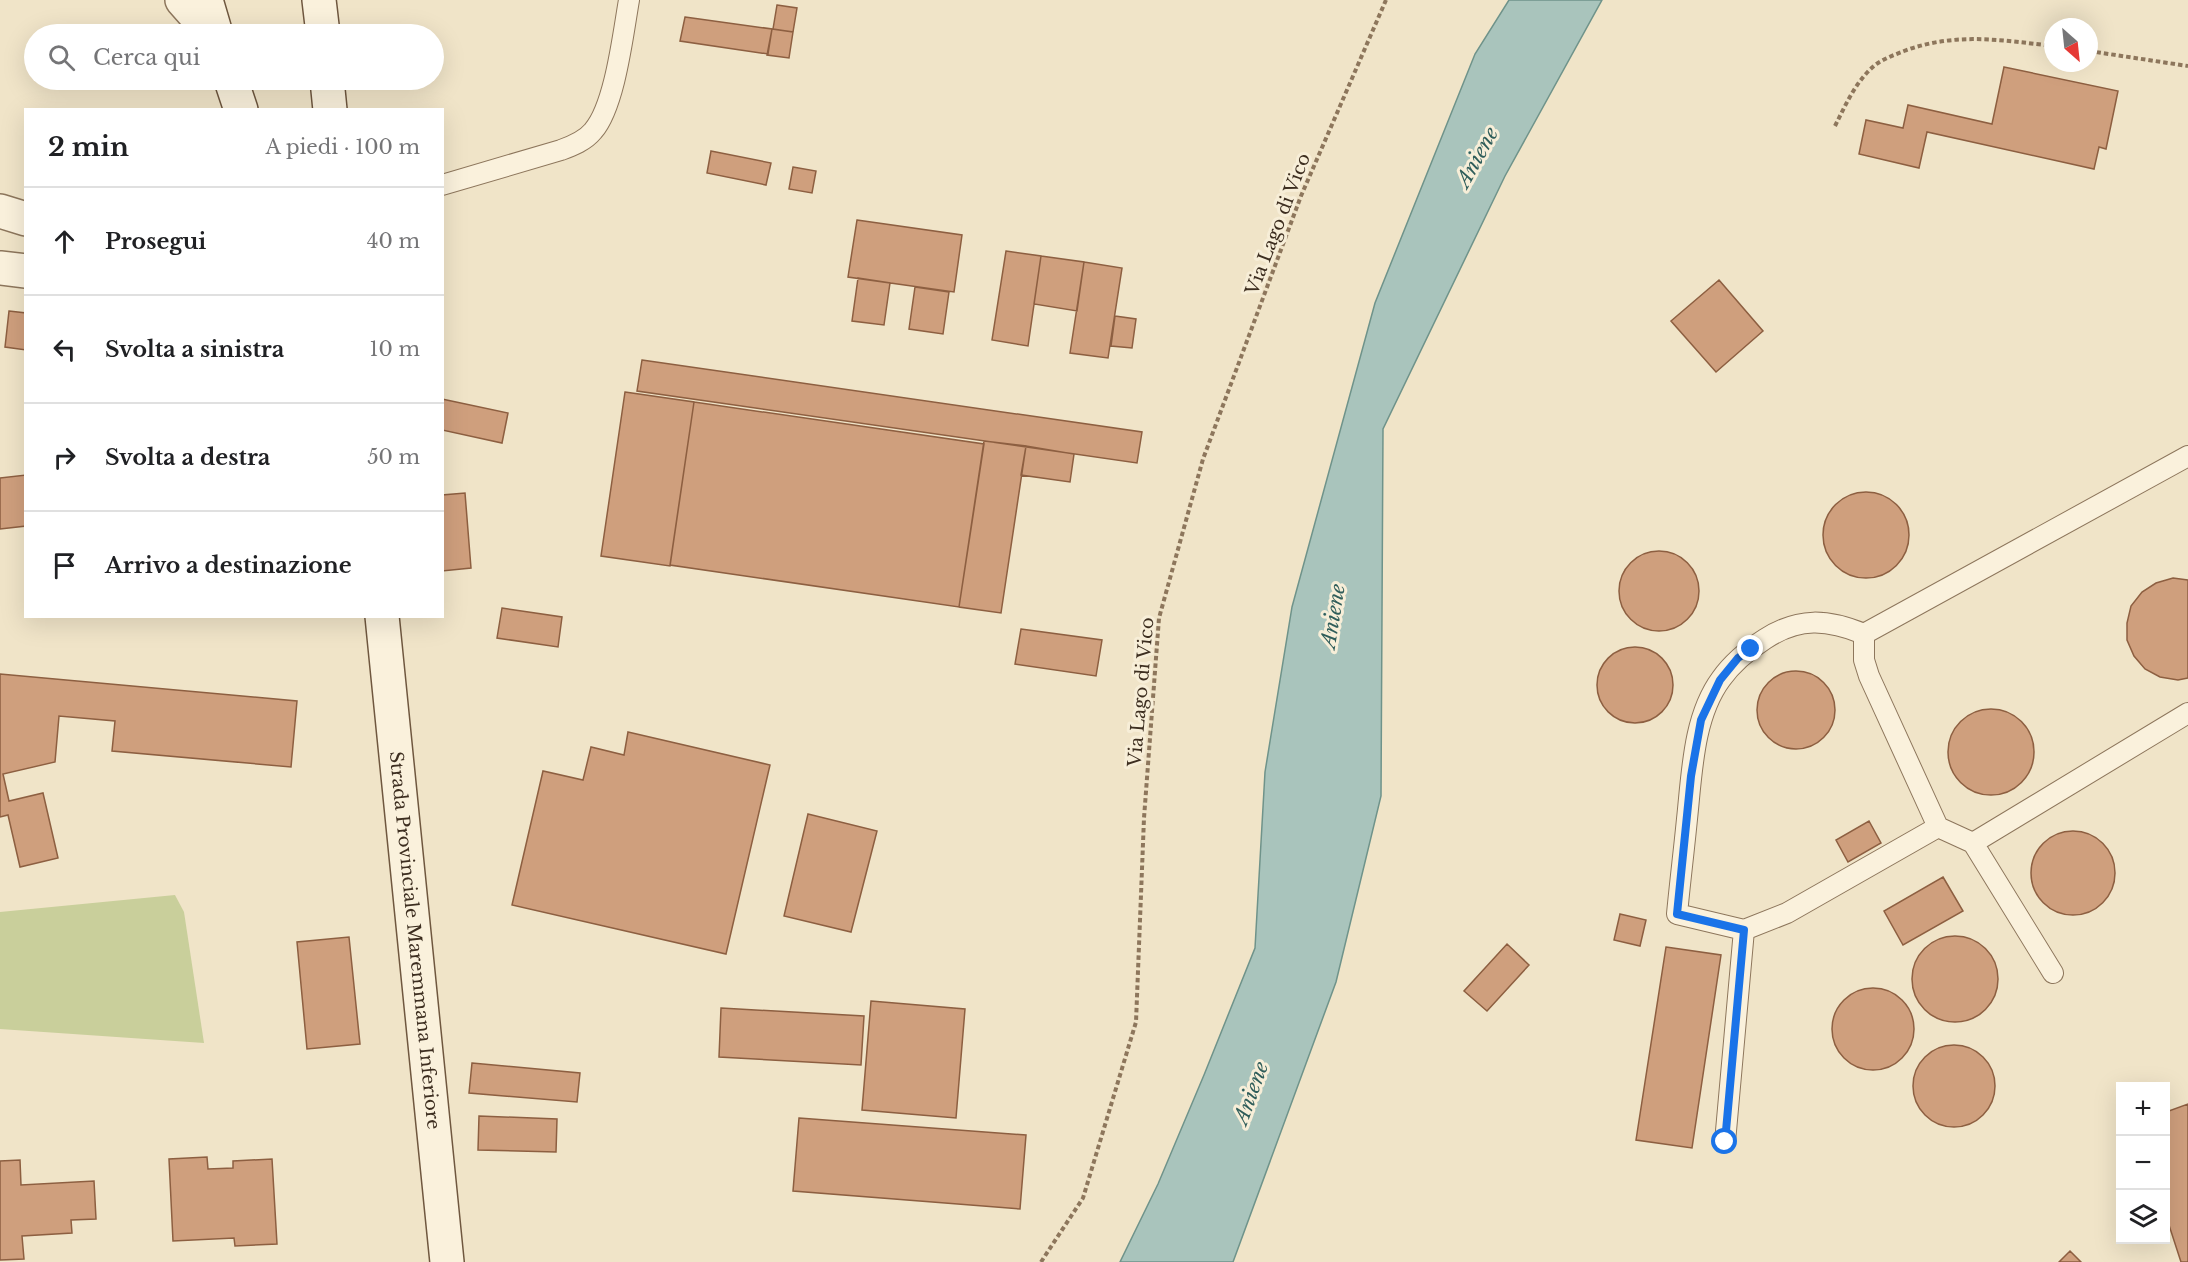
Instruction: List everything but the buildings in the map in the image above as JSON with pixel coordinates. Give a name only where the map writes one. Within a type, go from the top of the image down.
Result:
[{"type":"main road","points":[[182,0],[205,24]]},
{"type":"main road","points":[[206,0],[212,24]]},
{"type":"main road","points":[[234,90],[240,108]]},
{"type":"main road","points":[[328,90],[330,108]]},
{"type":"main road","points":[[0,212],[24,218]]},
{"type":"main road","points":[[0,268],[24,271]]},
{"type":"main road","name":"Strada Provinciale Maremmana Inferiore","points":[[382,618],[447,1262]]},
{"type":"lane","points":[[444,184],[561,150],[579,142],[593,131],[603,113],[615,76],[629,0]]},
{"type":"lane","points":[[1938,827],[1787,913],[1744,930],[1677,914],[1691,776],[1701,720],[1720,680],[1738,658],[1776,632],[1794,624],[1829,623],[1864,634],[2188,456]]},
{"type":"lane","points":[[1864,634],[1864,660],[1869,676],[1938,827],[1973,843],[2053,973]]},
{"type":"lane","points":[[1973,843],[2188,713]]},
{"type":"lane","points":[[1725,1142],[1744,930]]},
{"type":"path","name":"Via Lago di Vico","points":[[1041,1262],[1083,1198],[1136,1022],[1144,818],[1160,618],[1203,459],[1301,196],[1386,0]]},
{"type":"path","points":[[1835,126],[1851,93],[1876,64],[1914,48],[1964,38],[2044,45]]},
{"type":"path","points":[[2098,52],[2188,66]]},
{"type":"green space","points":[[175,895],[184,912],[204,1043],[0,1029],[0,912]]},
{"type":"water","name":"Aniene","points":[[1509,0],[1602,0],[1505,176],[1383,429],[1381,796],[1336,982],[1233,1262],[1120,1262],[1158,1184],[1255,948],[1265,772],[1292,607],[1375,303],[1475,54]]},
{"type":"route","points":[[1725,1142],[1744,930],[1677,914],[1691,776],[1701,720],[1720,680],[1738,658],[1751,649]]}]
